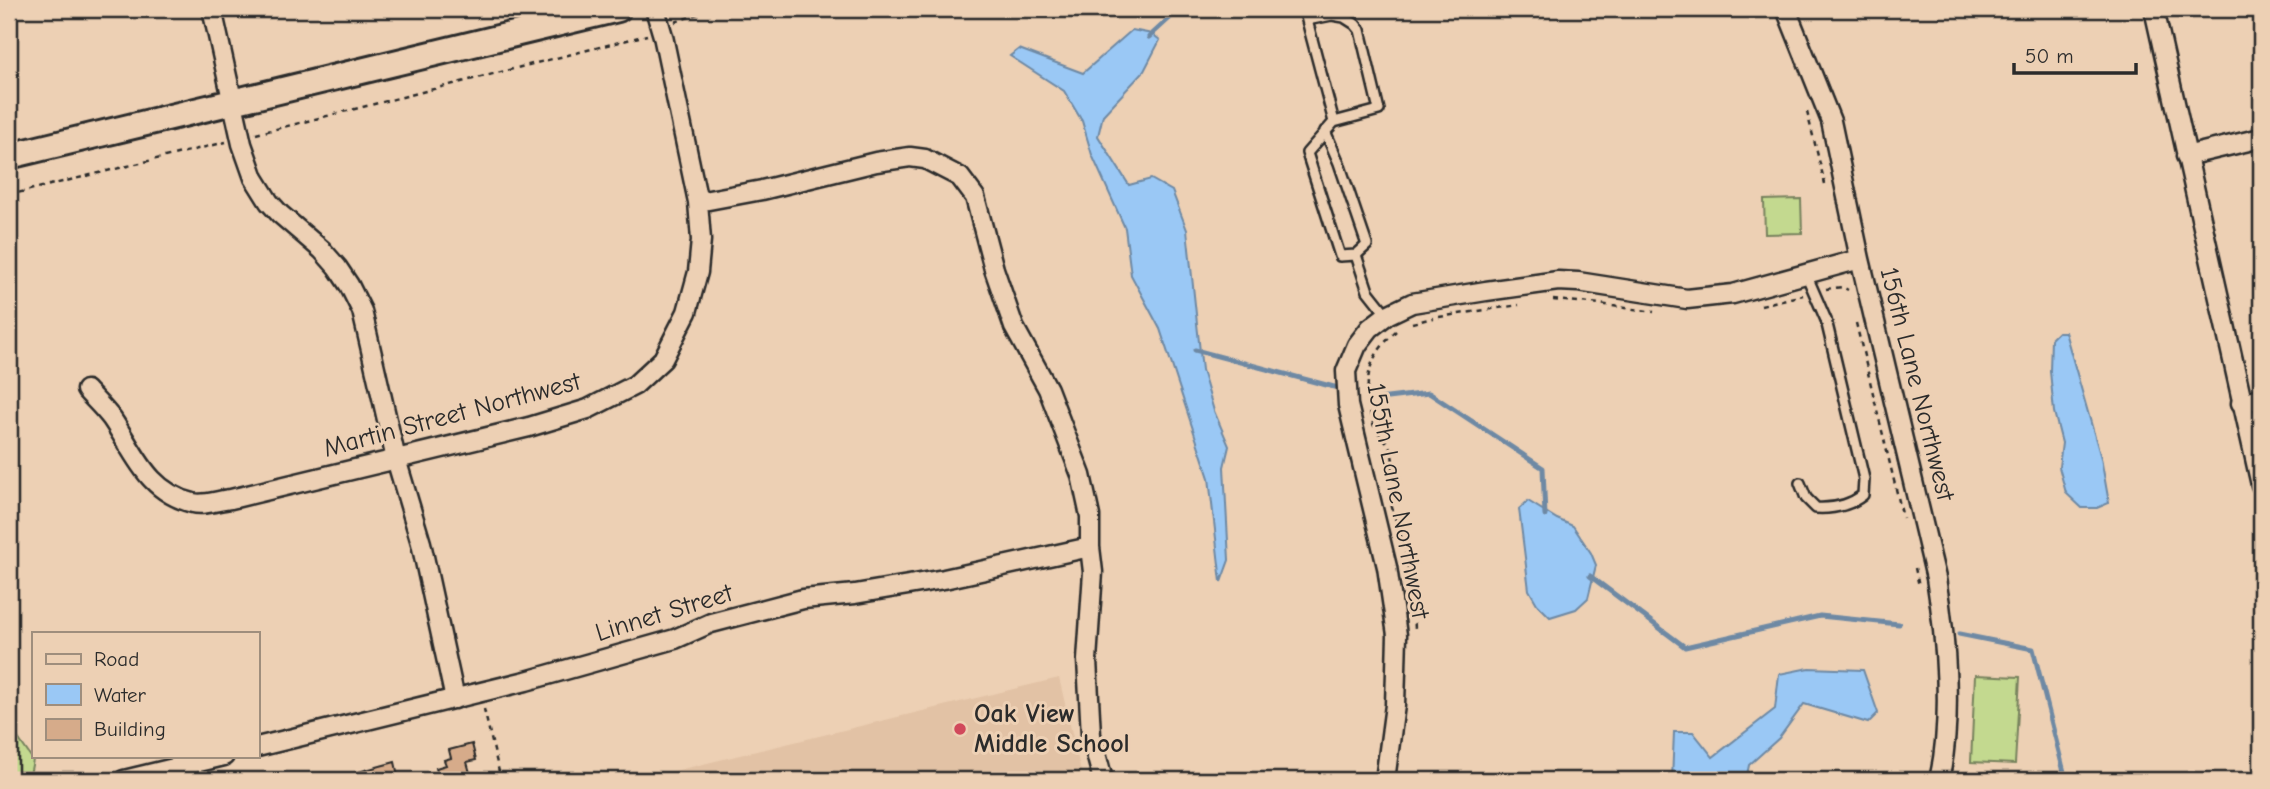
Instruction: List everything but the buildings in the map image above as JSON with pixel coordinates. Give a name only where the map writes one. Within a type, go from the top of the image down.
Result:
[{"type":"street","points":[[212,9],[233,103],[254,178],[269,202],[337,267],[362,311],[396,459],[421,543],[455,699]]},
{"type":"street","points":[[9,156],[618,9]]},
{"type":"street","name":"Martin Street Northwest","points":[[86,390],[110,417],[139,466],[155,484],[176,497],[195,504],[231,499],[530,427],[588,409],[635,385],[663,359],[687,312],[698,272],[701,240],[698,202],[655,9]]},
{"type":"street","name":"156th Lane Northwest","points":[[1786,9],[1831,121],[1860,260],[1928,537],[1942,612],[1945,655],[1946,718],[1942,780]]},
{"type":"street","points":[[2154,9],[2261,485]]},
{"type":"street","points":[[2186,156],[2261,138]]},
{"type":"street","points":[[698,202],[762,190],[876,162],[910,157],[925,159],[960,177],[975,197],[994,269],[1014,327],[1048,389],[1081,475],[1090,516],[1093,572],[1087,660],[1090,723],[1103,780]]},
{"type":"street","points":[[1392,322],[1412,303],[1558,281],[1687,299],[1733,294],[1860,260]]},
{"type":"street","name":"155th Lane Northwest","points":[[1385,780],[1395,705],[1397,635],[1387,567],[1349,405],[1346,371],[1357,345],[1370,328],[1392,322]]},
{"type":"street","points":[[2241,402],[2261,398]]},
{"type":"street","name":"Linnet Street","points":[[259,747],[480,693],[675,639],[711,623],[803,599],[855,594],[944,579],[1090,547]]},
{"type":"street","points":[[124,780],[215,758]]},
{"type":"lane","points":[[1304,9],[1334,122]]},
{"type":"lane","points":[[1307,20],[1332,15],[1344,17],[1360,30],[1379,110],[1334,122],[1325,131],[1307,153],[1340,256],[1356,255],[1367,245],[1325,131]]},
{"type":"lane","points":[[1356,255],[1368,291],[1392,322]]},
{"type":"lane","points":[[1800,483],[1806,498],[1816,508],[1827,509],[1852,503],[1863,495],[1864,479],[1826,320],[1806,274]]},
{"type":"path","points":[[680,20],[711,9]]},
{"type":"path","points":[[259,134],[646,35]]},
{"type":"path","points":[[1808,113],[1826,189]]},
{"type":"path","points":[[9,195],[223,143]]},
{"type":"path","points":[[1761,305],[1842,287],[1848,290],[1848,284]]},
{"type":"path","points":[[1548,300],[1657,313]]},
{"type":"path","points":[[1405,326],[1433,318],[1521,305]]},
{"type":"path","points":[[1855,317],[1906,529]]},
{"type":"path","points":[[1392,322],[1372,361],[1367,391],[1376,429],[1389,442],[1392,453],[1394,467],[1389,491],[1410,580],[1415,636]]},
{"type":"path","points":[[1914,564],[1919,587]]},
{"type":"path","points":[[480,693],[501,780]]},
{"type":"shaded area","name":"Oak View Middle School","points":[[1059,678],[1083,780],[637,780]]},
{"type":"green space","points":[[1801,199],[1802,233],[1765,234],[1764,200]]},
{"type":"green space","points":[[1975,675],[2020,677],[2015,764],[1971,762]]},
{"type":"green space","points":[[9,725],[33,760],[29,780],[9,780]]},
{"type":"water","points":[[1132,30],[1152,34],[1160,40],[1144,71],[1103,115],[1098,136],[1129,185],[1151,179],[1172,191],[1187,230],[1202,370],[1214,411],[1229,446],[1224,467],[1229,560],[1221,582],[1209,478],[1160,329],[1131,275],[1125,228],[1092,155],[1082,121],[1064,91],[1010,56],[1019,49],[1083,73]]},
{"type":"water","points":[[2058,332],[2065,332],[2101,458],[2109,503],[2097,508],[2082,508],[2066,493],[2059,467],[2062,443],[2054,412],[2050,371],[2051,339]]},
{"type":"water","points":[[1528,501],[1573,526],[1591,553],[1596,565],[1588,598],[1576,609],[1550,617],[1537,604],[1529,590],[1519,509]]},
{"type":"water","points":[[1809,668],[1863,670],[1878,713],[1868,723],[1804,704],[1779,738],[1749,765],[1746,780],[1672,780],[1674,732],[1693,732],[1713,757],[1775,709],[1779,674]]},
{"type":"waterway","points":[[1149,37],[1172,16],[1171,9]]},
{"type":"waterway","points":[[1195,350],[1334,387]]},
{"type":"waterway","points":[[1379,399],[1429,393],[1543,468],[1545,516]]},
{"type":"waterway","points":[[1590,576],[1685,647],[1820,616],[1899,624]]},
{"type":"waterway","points":[[1959,634],[2033,649],[2066,780]]},
{"type":"place","name":"Oak View Middle School","points":[[960,729]]}]
